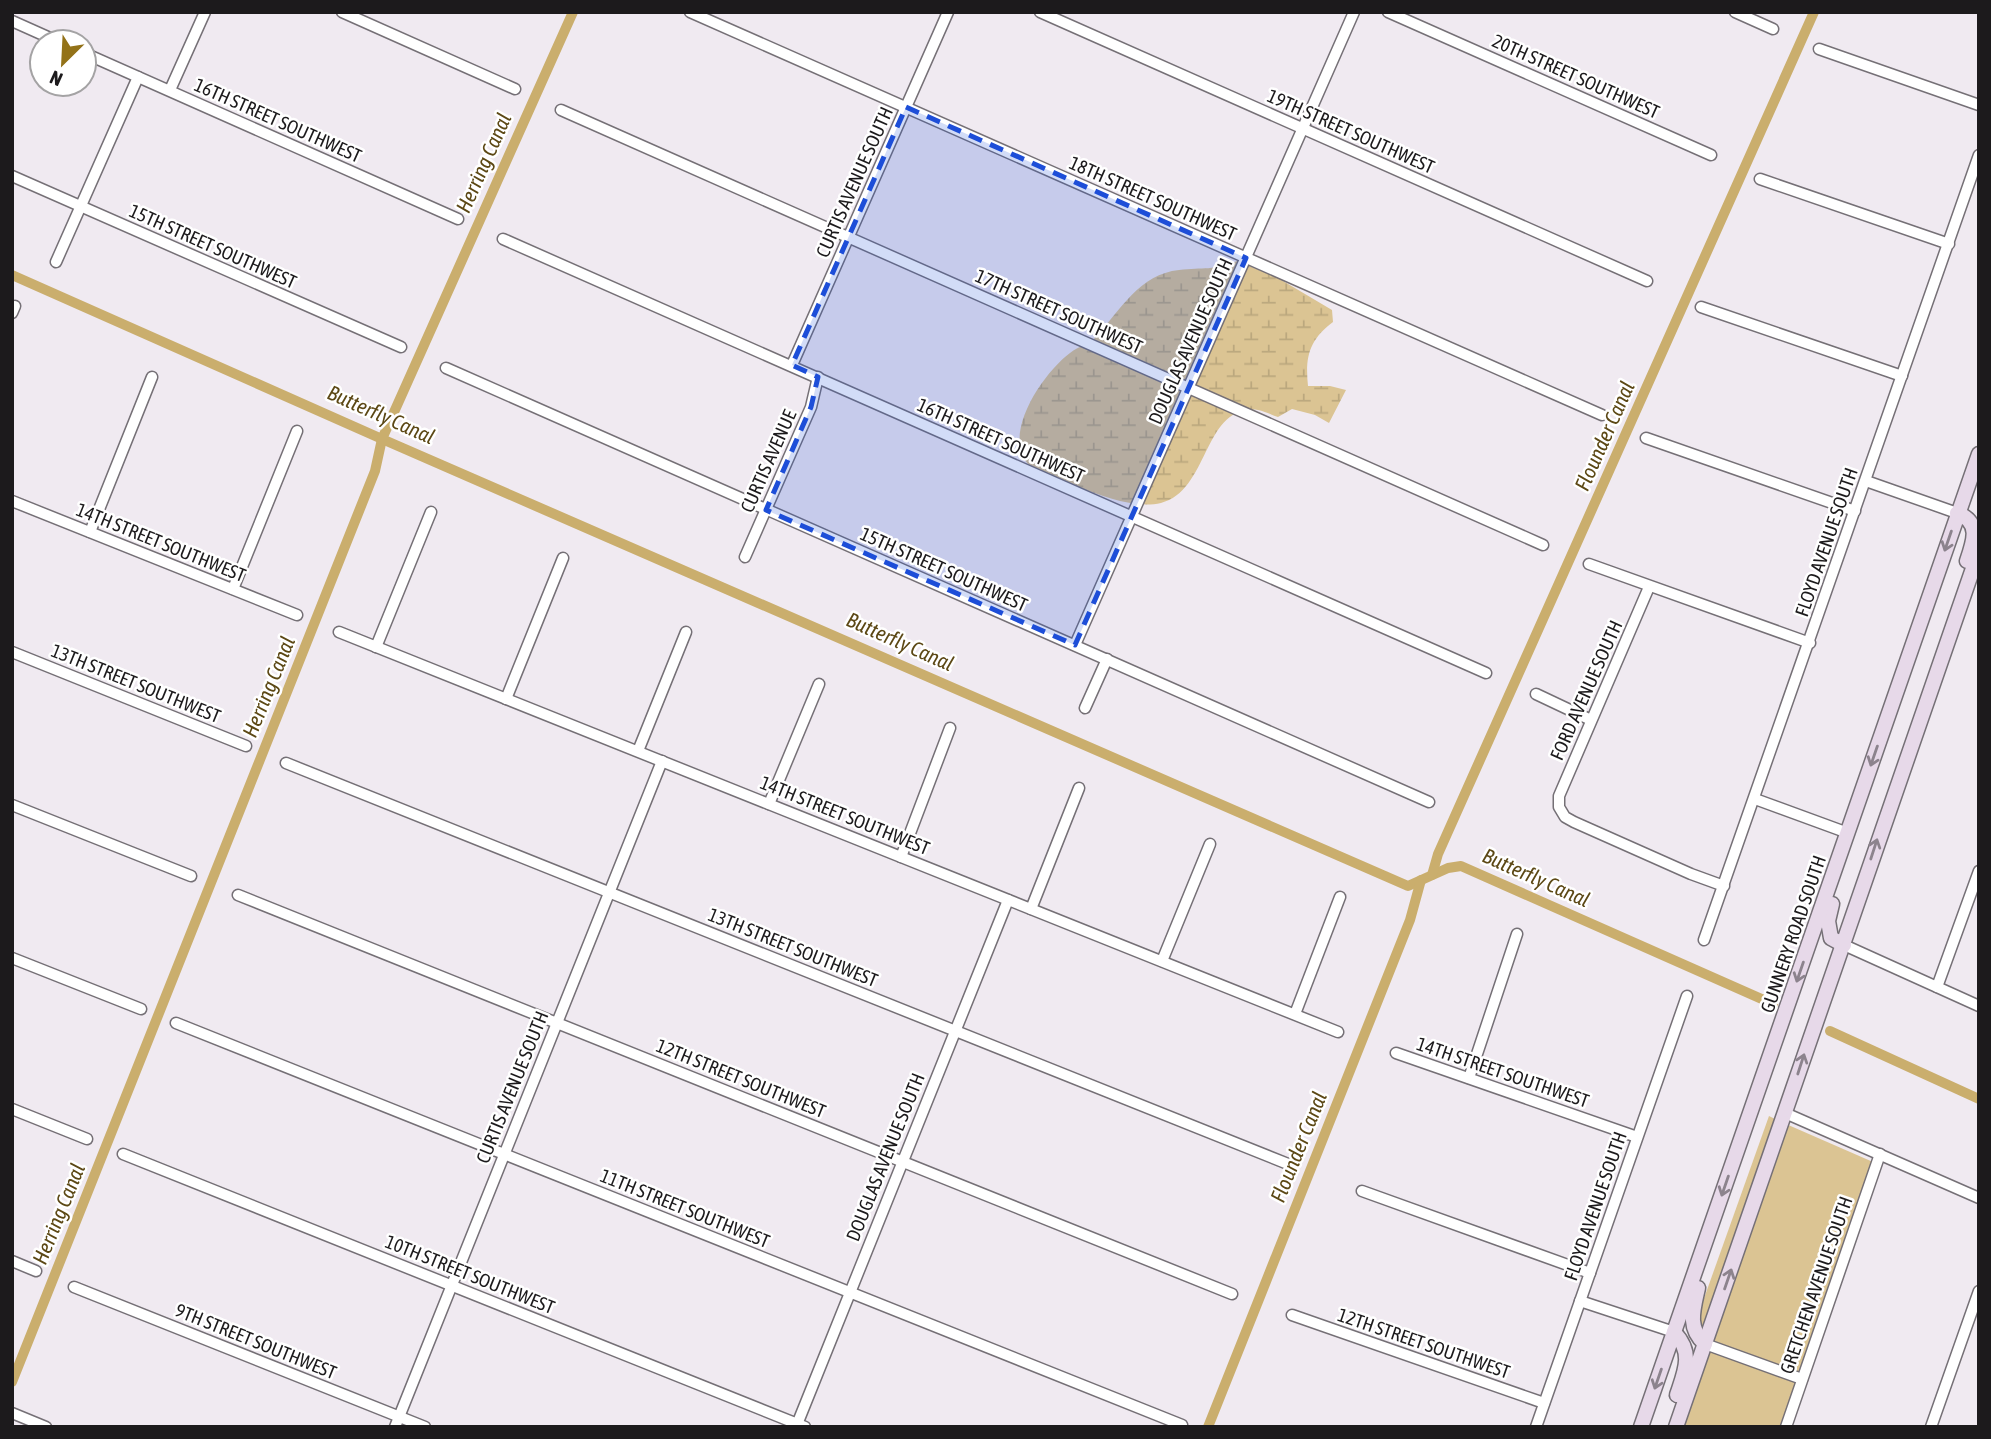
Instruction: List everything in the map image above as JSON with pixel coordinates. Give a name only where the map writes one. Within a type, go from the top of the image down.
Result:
[{"type":"main road","name":"GUNNERY ROAD SOUTH","points":[[1642,1427],[1979,454]]},
{"type":"main road","points":[[1935,676],[1936,652],[1974,529],[1969,520],[1957,513]]},
{"type":"main road","points":[[1678,1423],[1979,551]]},
{"type":"main road","points":[[1844,945],[1831,938],[1828,921],[1866,809],[1865,783]]},
{"type":"main road","points":[[1697,1264],[1701,1275],[1691,1316],[1697,1337],[1705,1344]]},
{"type":"main road","points":[[1675,1332],[1687,1351],[1686,1370],[1676,1398],[1678,1423]]},
{"type":"street","points":[[170,90],[205,12]]},
{"type":"street","points":[[342,12],[515,89]]},
{"type":"street","name":"18TH STREET SOUTHWEST","points":[[690,12],[1602,415]]},
{"type":"street","name":"CURTIS AVENUE SOUTH","points":[[792,365],[948,12]]},
{"type":"street","name":"19TH STREET SOUTHWEST","points":[[1040,12],[1647,281]]},
{"type":"street","name":"DOUGLAS AVENUE SOUTH","points":[[1075,645],[1354,12]]},
{"type":"street","name":"20TH STREET SOUTHWEST","points":[[1388,12],[1711,155]]},
{"type":"street","points":[[1735,12],[1773,29]]},
{"type":"street","points":[[12,21],[28,28]]},
{"type":"street","points":[[1819,49],[1979,105]]},
{"type":"street","name":"16TH STREET SOUTHWEST","points":[[98,59],[458,219]]},
{"type":"street","points":[[57,261],[138,77]]},
{"type":"street","name":"17TH STREET SOUTHWEST","points":[[561,110],[1543,545]]},
{"type":"street","name":"FLOYD AVENUE SOUTH","points":[[1704,940],[1978,160]]},
{"type":"street","name":"15TH STREET SOUTHWEST","points":[[12,176],[401,347]]},
{"type":"street","points":[[1760,179],[1949,244]]},
{"type":"street","name":"16TH STREET SOUTHWEST","points":[[503,239],[1486,673]]},
{"type":"street","points":[[1701,307],[1902,376]]},
{"type":"street","name":"15TH STREET SOUTHWEST","points":[[446,368],[1429,802]]},
{"type":"street","points":[[90,532],[152,377]]},
{"type":"street","name":"CURTIS AVENUE","points":[[745,557],[811,407],[818,377]]},
{"type":"street","points":[[233,589],[297,431]]},
{"type":"street","points":[[1646,438],[1855,511]]},
{"type":"street","points":[[1866,481],[1957,513]]},
{"type":"street","name":"14TH STREET SOUTHWEST","points":[[12,501],[297,615]]},
{"type":"street","points":[[376,647],[431,512]]},
{"type":"street","points":[[506,699],[563,558]]},
{"type":"street","points":[[1589,564],[1810,643]]},
{"type":"street","name":"FORD AVENUE SOUTH","points":[[1649,587],[1559,796],[1559,807],[1565,817],[1574,822],[1724,886]]},
{"type":"street","name":"14TH STREET SOUTHWEST","points":[[339,632],[1338,1032]]},
{"type":"street","points":[[638,751],[686,632]]},
{"type":"street","name":"13TH STREET SOUTHWEST","points":[[12,652],[246,746]]},
{"type":"street","points":[[1085,708],[1107,659]]},
{"type":"street","points":[[769,804],[819,684]]},
{"type":"street","points":[[1536,694],[1591,720]]},
{"type":"street","points":[[901,857],[950,728]]},
{"type":"street","name":"CURTIS AVENUE SOUTH","points":[[397,1422],[662,761]]},
{"type":"street","name":"13TH STREET SOUTHWEST","points":[[286,762],[1288,1164]]},
{"type":"street","points":[[1031,909],[1079,788]]},
{"type":"street","points":[[1755,799],[1848,833]]},
{"type":"street","points":[[12,805],[191,876]]},
{"type":"street","points":[[1162,961],[1210,844]]},
{"type":"street","points":[[1937,987],[1979,871]]},
{"type":"street","name":"12TH STREET SOUTHWEST","points":[[238,895],[1231,1294]]},
{"type":"street","points":[[1295,1014],[1340,897]]},
{"type":"street","name":"DOUGLAS AVENUE SOUTH","points":[[799,1426],[902,1161],[1008,900]]},
{"type":"street","points":[[1468,1078],[1517,934]]},
{"type":"street","points":[[1844,945],[1979,1006]]},
{"type":"street","points":[[12,958],[141,1009]]},
{"type":"street","name":"FLOYD AVENUE SOUTH","points":[[1536,1427],[1686,996]]},
{"type":"street","name":"11TH STREET SOUTHWEST","points":[[176,1023],[1182,1426]]},
{"type":"street","name":"14TH STREET SOUTHWEST","points":[[1396,1053],[1637,1137]]},
{"type":"street","points":[[12,1109],[87,1139]]},
{"type":"street","points":[[1785,1114],[1979,1198]]},
{"type":"street","name":"10TH STREET SOUTHWEST","points":[[123,1154],[799,1426]]},
{"type":"street","name":"GRETCHEN AVENUE SOUTH","points":[[1786,1427],[1880,1154]]},
{"type":"street","points":[[1362,1191],[1590,1273]]},
{"type":"street","points":[[12,1261],[36,1271]]},
{"type":"street","name":"9TH STREET SOUTHWEST","points":[[74,1287],[397,1422],[425,1427]]},
{"type":"street","points":[[1931,1427],[1979,1291]]},
{"type":"street","points":[[1580,1301],[1675,1332]]},
{"type":"street","name":"12TH STREET SOUTHWEST","points":[[1292,1315],[1544,1404]]},
{"type":"street","points":[[1705,1344],[1802,1379]]},
{"type":"street","points":[[12,1413],[46,1427]]},
{"type":"highlighted area","points":[[906,107],[1246,258],[1075,645],[766,510],[811,407],[818,377],[792,365]]},
{"type":"green space","points":[[1237,261],[1278,278],[1332,310],[1333,322],[1314,343],[1307,366],[1308,386],[1330,386],[1346,390],[1329,423],[1315,415],[1292,409],[1278,417],[1258,410],[1240,411],[1227,420],[1216,433],[1189,482],[1177,495],[1161,503],[1140,504],[1108,498],[1053,478],[1030,466],[1022,453],[1022,422],[1038,389],[1060,362],[1097,336],[1132,295],[1153,278],[1179,270],[1215,267]]},
{"type":"green space","points":[[1769,1116],[1777,1120],[1703,1335],[1697,1318]]},
{"type":"green space","points":[[1786,1124],[1873,1162],[1780,1427],[1681,1427],[1686,1421]]},
{"type":"waterway","name":"Herring Canal","points":[[12,1382],[375,471],[382,439],[573,12]]},
{"type":"waterway","name":"Flounder Canal","points":[[1432,875],[1438,854],[1814,12]]},
{"type":"waterway","name":"Butterfly Canal","points":[[12,275],[1408,886],[1448,868],[1461,866],[1773,1004]]},
{"type":"waterway","name":"Flounder Canal","points":[[1208,1427],[1410,920],[1421,880]]},
{"type":"waterway","name":"Butterfly Canal","points":[[1830,1031],[1979,1099]]}]
